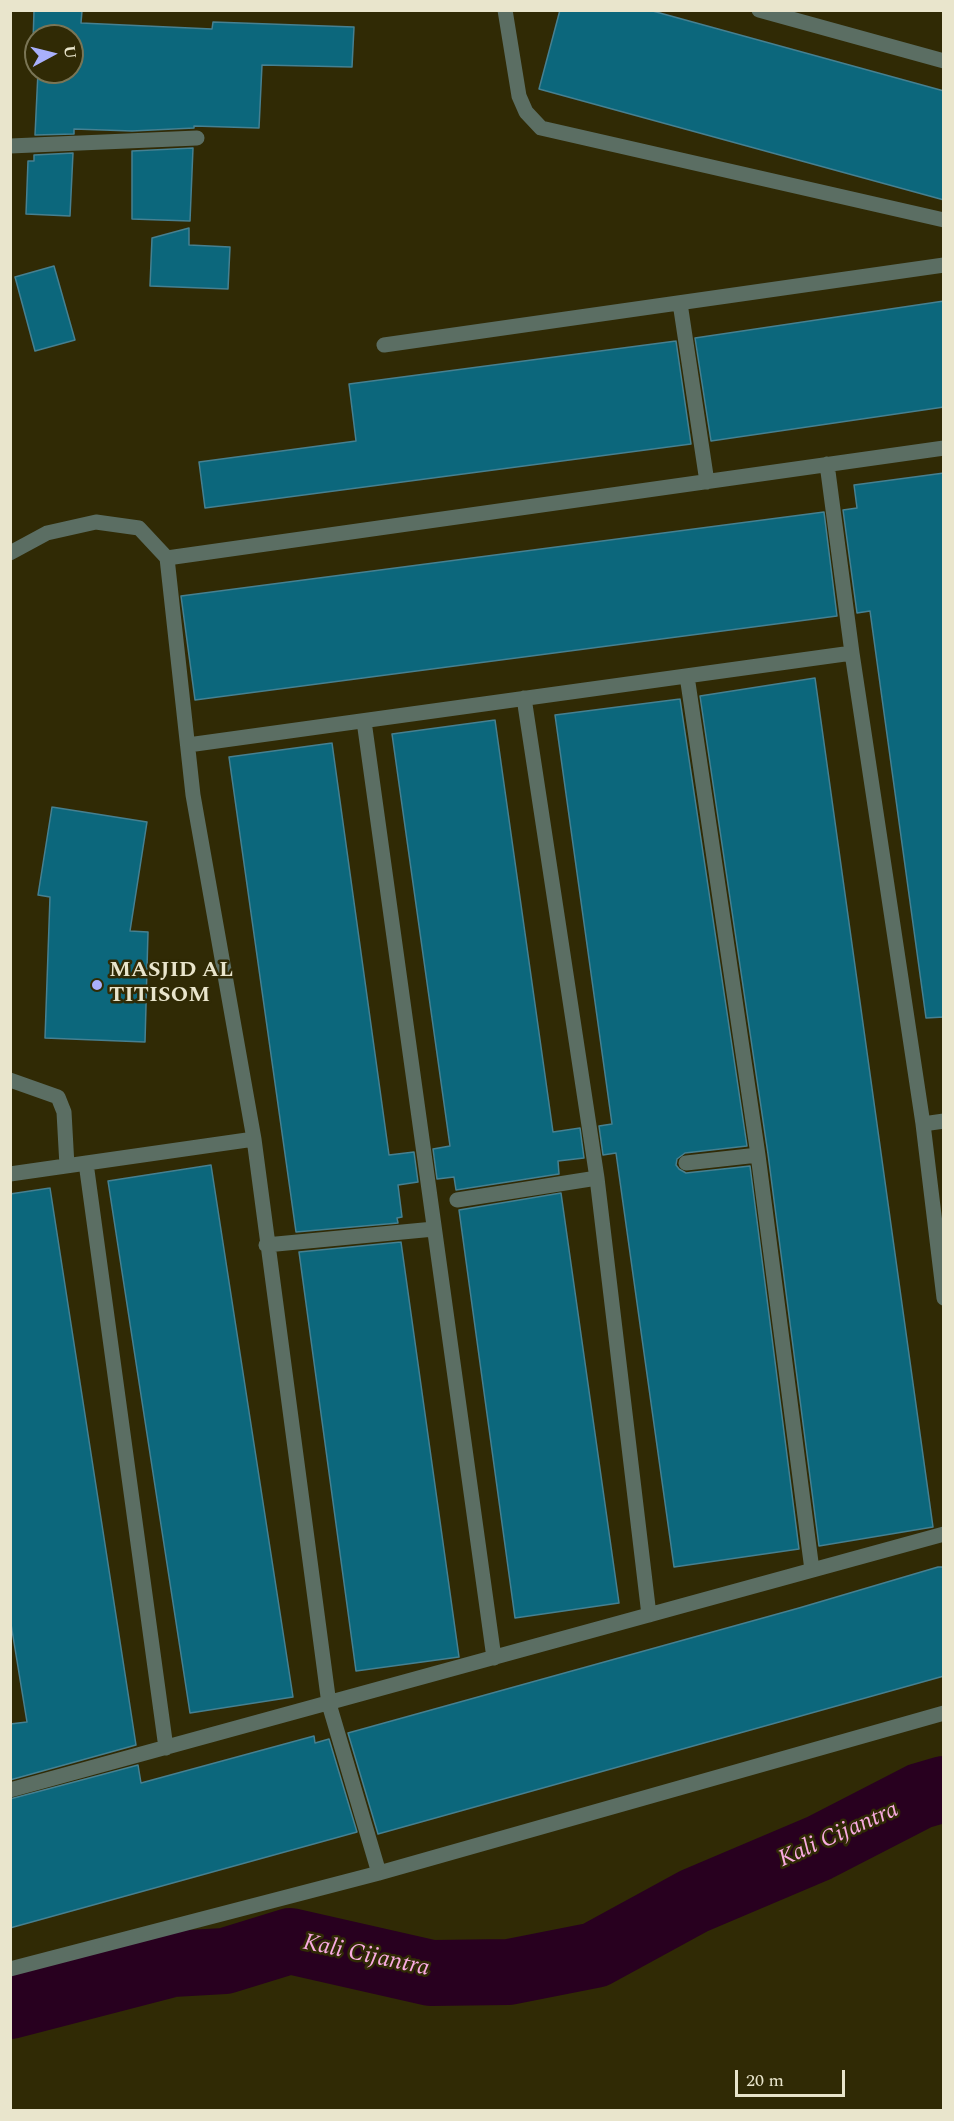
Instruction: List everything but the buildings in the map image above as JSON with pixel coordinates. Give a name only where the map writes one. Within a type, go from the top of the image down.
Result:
[{"type":"street","points":[[505,10],[519,96],[525,112],[541,128],[944,220]]},
{"type":"street","points":[[759,10],[944,61]]},
{"type":"street","points":[[10,146],[197,138]]},
{"type":"street","points":[[384,345],[944,265]]},
{"type":"street","points":[[680,303],[707,482]]},
{"type":"street","points":[[168,558],[944,448]]},
{"type":"street","points":[[827,464],[852,653],[923,1124],[944,1298]]},
{"type":"street","points":[[10,553],[47,533],[96,522],[139,528],[168,558],[193,795],[254,1139],[266,1245],[329,1704],[379,1873]]},
{"type":"street","points":[[188,745],[852,653]]},
{"type":"street","points":[[687,676],[758,1155],[812,1570]]},
{"type":"street","points":[[524,698],[597,1178],[649,1615]]},
{"type":"street","points":[[364,720],[494,1658]]},
{"type":"street","points":[[10,1080],[58,1097],[64,1112],[67,1166]]},
{"type":"street","points":[[923,1124],[944,1121]]},
{"type":"street","points":[[10,1174],[254,1139]]},
{"type":"street","points":[[686,1163],[758,1155]]},
{"type":"street","points":[[86,1163],[166,1748]]},
{"type":"street","points":[[457,1200],[597,1178]]},
{"type":"street","points":[[266,1245],[434,1229]]},
{"type":"street","points":[[10,1790],[944,1534]]},
{"type":"street","points":[[10,1969],[379,1873],[944,1713]]},
{"type":"waterway","name":"Kali Cijantra","points":[[10,2006],[172,1964],[225,1961],[290,1941],[431,1973],[509,1972],[595,1955],[694,1901],[819,1848],[920,1796],[944,1789]]},
{"type":"place","name":"MASJID AL TITISOM","points":[[97,985]]}]
